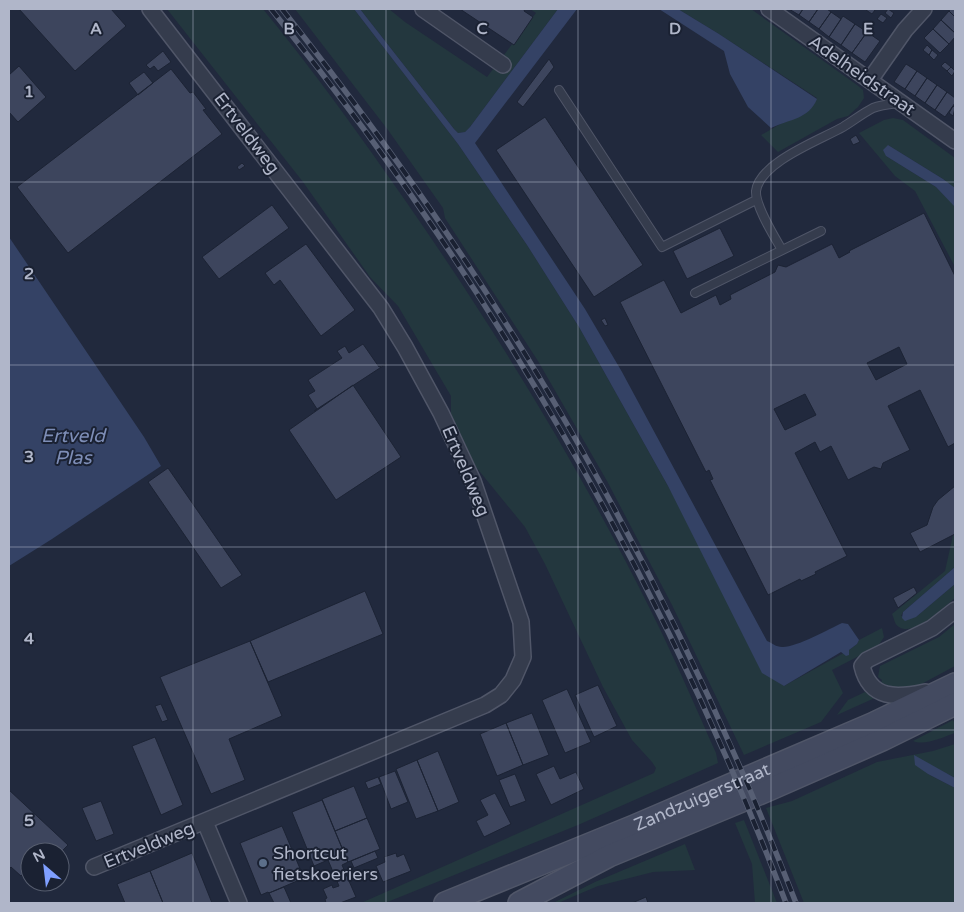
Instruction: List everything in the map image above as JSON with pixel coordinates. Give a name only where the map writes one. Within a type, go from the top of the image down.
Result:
[{"type":"main road","name":"Zandzuigerstraat","points":[[445,903],[954,691]]},
{"type":"main road","name":"Zandzuigerstraat","points":[[519,903],[609,856],[882,740],[954,691]]},
{"type":"street","name":"Ertveldweg","points":[[94,867],[485,705],[502,695],[513,680],[523,657],[521,622],[473,481],[447,425],[405,347],[381,308],[150,9]]},
{"type":"street","points":[[423,9],[503,65]]},
{"type":"street","name":"Adelheidstraat","points":[[769,9],[955,141]]},
{"type":"street","points":[[870,80],[905,30],[924,9]]},
{"type":"street","points":[[954,691],[894,696],[880,692],[867,682],[862,666],[867,660],[932,628],[955,610]]},
{"type":"street","name":"Ertveldweg","points":[[205,822],[240,903]]},
{"type":"lane","points":[[559,90],[662,248],[756,200]]},
{"type":"lane","points":[[782,250],[756,200],[756,189],[768,170],[781,160],[845,126],[873,108],[901,102]]},
{"type":"lane","points":[[695,293],[821,231]]},
{"type":"shaded area","points":[[167,9],[263,9],[337,104],[474,302],[567,455],[597,507],[660,630],[716,753],[718,763],[578,825],[385,903],[361,903],[654,773],[656,768],[632,740],[603,687],[545,564],[525,527],[476,467],[451,414],[451,396],[398,306],[370,277],[303,182]]},
{"type":"shaded area","points":[[295,9],[354,9],[458,144],[527,245],[579,327],[668,486],[784,686],[849,650],[859,640],[882,628],[884,637],[878,646],[832,670],[843,693],[821,722],[744,755],[672,605],[607,481],[538,361],[445,218],[443,208],[388,130]]},
{"type":"shaded area","points":[[360,9],[389,9],[405,22],[487,77],[536,13],[530,9],[558,9],[470,127],[465,132],[458,133]]},
{"type":"shaded area","points":[[678,9],[751,9],[857,85],[863,90],[864,98],[848,116],[837,119],[778,152],[761,135],[784,122],[803,115],[817,98]]},
{"type":"shaded area","points":[[893,118],[903,120],[955,158],[955,189],[943,179],[888,145],[886,156],[936,187],[954,205],[955,267],[915,191],[895,176],[859,133],[884,120]]},
{"type":"shaded area","points":[[955,534],[955,567],[903,612],[901,616],[916,617],[955,584],[955,598],[929,620],[920,625],[905,629],[899,627],[895,623],[892,614],[945,571],[953,535]]},
{"type":"shaded area","points":[[955,624],[955,666],[914,688],[904,690],[881,683],[882,680],[878,677],[880,666],[939,637]]},
{"type":"shaded area","points":[[865,692],[877,697],[837,715],[848,700]]},
{"type":"shaded area","points":[[953,720],[955,733],[928,742],[913,741]]},
{"type":"shaded area","points":[[955,744],[955,778],[914,756],[928,774],[955,788],[955,903],[804,903],[766,808],[792,801],[877,762],[933,751]]},
{"type":"shaded area","points":[[744,820],[777,903],[755,903],[752,864],[735,823]]},
{"type":"shaded area","points":[[685,844],[695,870],[653,872],[598,886],[558,903],[553,903],[595,882]]},
{"type":"water","points":[[354,9],[360,9],[458,133],[465,132],[470,127],[558,9],[577,9],[475,143],[585,309],[622,372],[767,641],[778,646],[788,647],[842,623],[848,624],[859,640],[849,650],[849,655],[846,656],[841,652],[784,686],[762,673],[668,486],[579,327],[527,245],[458,144]]},
{"type":"water","points":[[659,9],[678,9],[719,34],[817,99],[814,106],[804,115],[771,128],[748,107],[730,74],[724,51]]},
{"type":"water","points":[[888,145],[955,188],[955,207],[936,187],[886,156],[883,150]]},
{"type":"water","name":"Ertveld Plas","points":[[9,237],[144,437],[161,466],[9,566]]},
{"type":"water","points":[[955,567],[955,584],[916,617],[905,621],[902,618],[903,612]]},
{"type":"water","points":[[914,755],[955,778],[955,788],[915,765]]},
{"type":"building","points":[[19,9],[111,9],[126,26],[75,71]]},
{"type":"building","points":[[460,9],[525,9],[524,11],[533,17],[514,45]]},
{"type":"building","points":[[789,9],[803,9],[799,15]]},
{"type":"building","points":[[803,9],[818,9],[809,22],[799,15]]},
{"type":"building","points":[[818,9],[827,9],[831,12],[819,29],[809,22]]},
{"type":"building","points":[[867,9],[874,9],[875,10],[872,14]]},
{"type":"building","points":[[888,9],[894,13],[891,18],[885,13]]},
{"type":"building","points":[[950,9],[955,9],[955,17],[949,11]]},
{"type":"building","points":[[949,11],[955,17],[955,33],[941,20]]},
{"type":"building","points":[[831,12],[841,19],[829,37],[819,29]]},
{"type":"building","points":[[881,14],[887,18],[883,23],[877,19]]},
{"type":"building","points":[[843,16],[855,24],[841,45],[829,37]]},
{"type":"building","points":[[941,20],[955,33],[955,37],[949,44],[933,29]]},
{"type":"building","points":[[855,24],[867,32],[852,53],[841,45]]},
{"type":"building","points":[[933,29],[949,44],[940,53],[924,38]]},
{"type":"building","points":[[867,32],[880,41],[865,62],[852,53]]},
{"type":"building","points":[[927,45],[932,50],[929,55],[923,50]]},
{"type":"building","points":[[932,50],[938,55],[934,60],[929,55]]},
{"type":"building","points":[[163,51],[171,62],[158,71],[154,66],[150,69],[146,65]]},
{"type":"building","points":[[549,59],[554,67],[523,107],[517,102]]},
{"type":"building","points":[[945,62],[951,67],[947,71],[941,66]]},
{"type":"building","points":[[906,64],[917,71],[905,89],[894,82]]},
{"type":"building","points":[[19,66],[46,97],[18,122],[9,112],[9,75]]},
{"type":"building","points":[[951,67],[955,71],[952,76],[947,71]]},
{"type":"building","points":[[171,69],[190,93],[193,92],[206,109],[203,110],[222,134],[68,253],[17,187]]},
{"type":"building","points":[[917,71],[927,78],[915,96],[905,89]]},
{"type":"building","points":[[144,72],[153,83],[138,95],[129,83]]},
{"type":"building","points":[[927,78],[937,85],[925,103],[915,96]]},
{"type":"building","points":[[937,85],[947,92],[935,110],[925,103]]},
{"type":"building","points":[[947,92],[955,98],[955,103],[945,117],[935,110]]},
{"type":"building","points":[[953,106],[955,108],[953,116],[949,113]]},
{"type":"building","points":[[545,117],[643,265],[594,297],[496,150]]},
{"type":"building","points":[[856,135],[860,142],[853,145],[850,139]]},
{"type":"building","points":[[242,163],[245,166],[239,170],[237,167]]},
{"type":"building","points":[[272,205],[289,228],[219,279],[202,257]]},
{"type":"building","points":[[924,213],[955,276],[955,443],[948,447],[920,390],[888,406],[910,450],[883,463],[881,469],[874,467],[848,480],[831,446],[820,452],[815,442],[795,453],[847,556],[815,572],[816,574],[801,581],[800,579],[768,595],[710,480],[713,479],[709,470],[706,472],[620,302],[664,280],[681,313],[716,295],[720,305],[731,299],[730,295],[775,272],[778,265],[786,267],[832,244],[839,258],[849,251]],"holes":[[[899,347],[907,364],[876,380],[867,363]],[[805,394],[816,415],[785,430],[774,409]]]},
{"type":"building","points":[[720,228],[734,256],[687,279],[673,251]]},
{"type":"building","points":[[306,244],[355,310],[321,336],[280,280],[274,285],[265,273]]},
{"type":"building","points":[[605,318],[608,325],[605,326],[601,320]]},
{"type":"building","points":[[363,344],[379,367],[386,364],[314,411],[317,409],[308,395],[315,391],[308,380],[342,358],[337,351],[345,346],[349,353]]},
{"type":"building","points":[[353,385],[401,457],[336,500],[289,430]]},
{"type":"building","points":[[168,468],[242,575],[221,588],[148,482]]},
{"type":"building","points":[[955,486],[955,534],[920,552],[910,533],[927,525],[933,507],[938,500]]},
{"type":"building","points":[[914,587],[917,593],[898,608],[893,598]]},
{"type":"building","points":[[365,591],[383,634],[268,682],[250,641]]},
{"type":"building","points":[[250,641],[282,716],[229,739],[245,780],[211,794],[160,677]]},
{"type":"building","points":[[598,685],[617,726],[594,737],[575,695]]},
{"type":"building","points":[[567,689],[591,742],[565,753],[542,700]]},
{"type":"building","points":[[161,704],[168,720],[162,722],[155,706]]},
{"type":"building","points":[[532,713],[549,755],[523,765],[506,723]]},
{"type":"building","points":[[506,723],[523,765],[497,776],[480,734]]},
{"type":"building","points":[[155,737],[183,805],[161,815],[132,746]]},
{"type":"building","points":[[438,751],[459,802],[438,811],[417,760]]},
{"type":"building","points":[[417,760],[438,811],[416,819],[396,769]]},
{"type":"building","points":[[554,766],[560,779],[576,772],[584,789],[551,805],[536,774]]},
{"type":"building","points":[[395,771],[408,802],[391,809],[379,777]]},
{"type":"building","points":[[515,774],[526,801],[510,807],[499,780]]},
{"type":"building","points":[[378,777],[381,784],[368,789],[365,782]]},
{"type":"building","points":[[354,786],[367,818],[335,831],[322,799]]},
{"type":"building","points":[[9,790],[65,842],[20,842],[20,875],[11,867],[9,869]]},
{"type":"building","points":[[495,793],[511,824],[484,837],[476,821],[488,815],[480,800]]},
{"type":"building","points":[[322,800],[344,853],[314,866],[292,812]]},
{"type":"building","points":[[101,801],[114,834],[96,841],[82,808]]},
{"type":"building","points":[[367,818],[380,849],[348,862],[335,831]]},
{"type":"building","points":[[282,826],[304,878],[261,895],[240,843]]},
{"type":"building","points":[[375,851],[378,858],[354,868],[351,861]]},
{"type":"building","points":[[192,853],[212,903],[163,903],[150,871]]},
{"type":"building","points":[[344,853],[348,862],[342,865],[356,897],[340,903],[326,903],[325,899],[327,898],[323,889],[332,885],[333,888],[339,886],[328,860]]},
{"type":"building","points":[[396,853],[397,857],[404,854],[411,871],[383,882],[376,866],[385,862],[384,857]]},
{"type":"building","points":[[150,871],[163,903],[125,903],[117,884]]},
{"type":"building","points":[[284,887],[291,903],[274,903],[269,893]]},
{"type":"building","points":[[646,897],[648,903],[632,903]]},
{"type":"railway","points":[[271,9],[350,111],[425,216],[497,324],[564,436],[626,550],[684,666],[738,784],[786,903]]},
{"type":"railway","points":[[282,9],[365,118],[444,229],[519,343],[588,461],[646,569],[700,678],[750,790],[796,903]]},
{"type":"place","name":"Shortcut fietskoeriers","points":[[263,863]]}]
